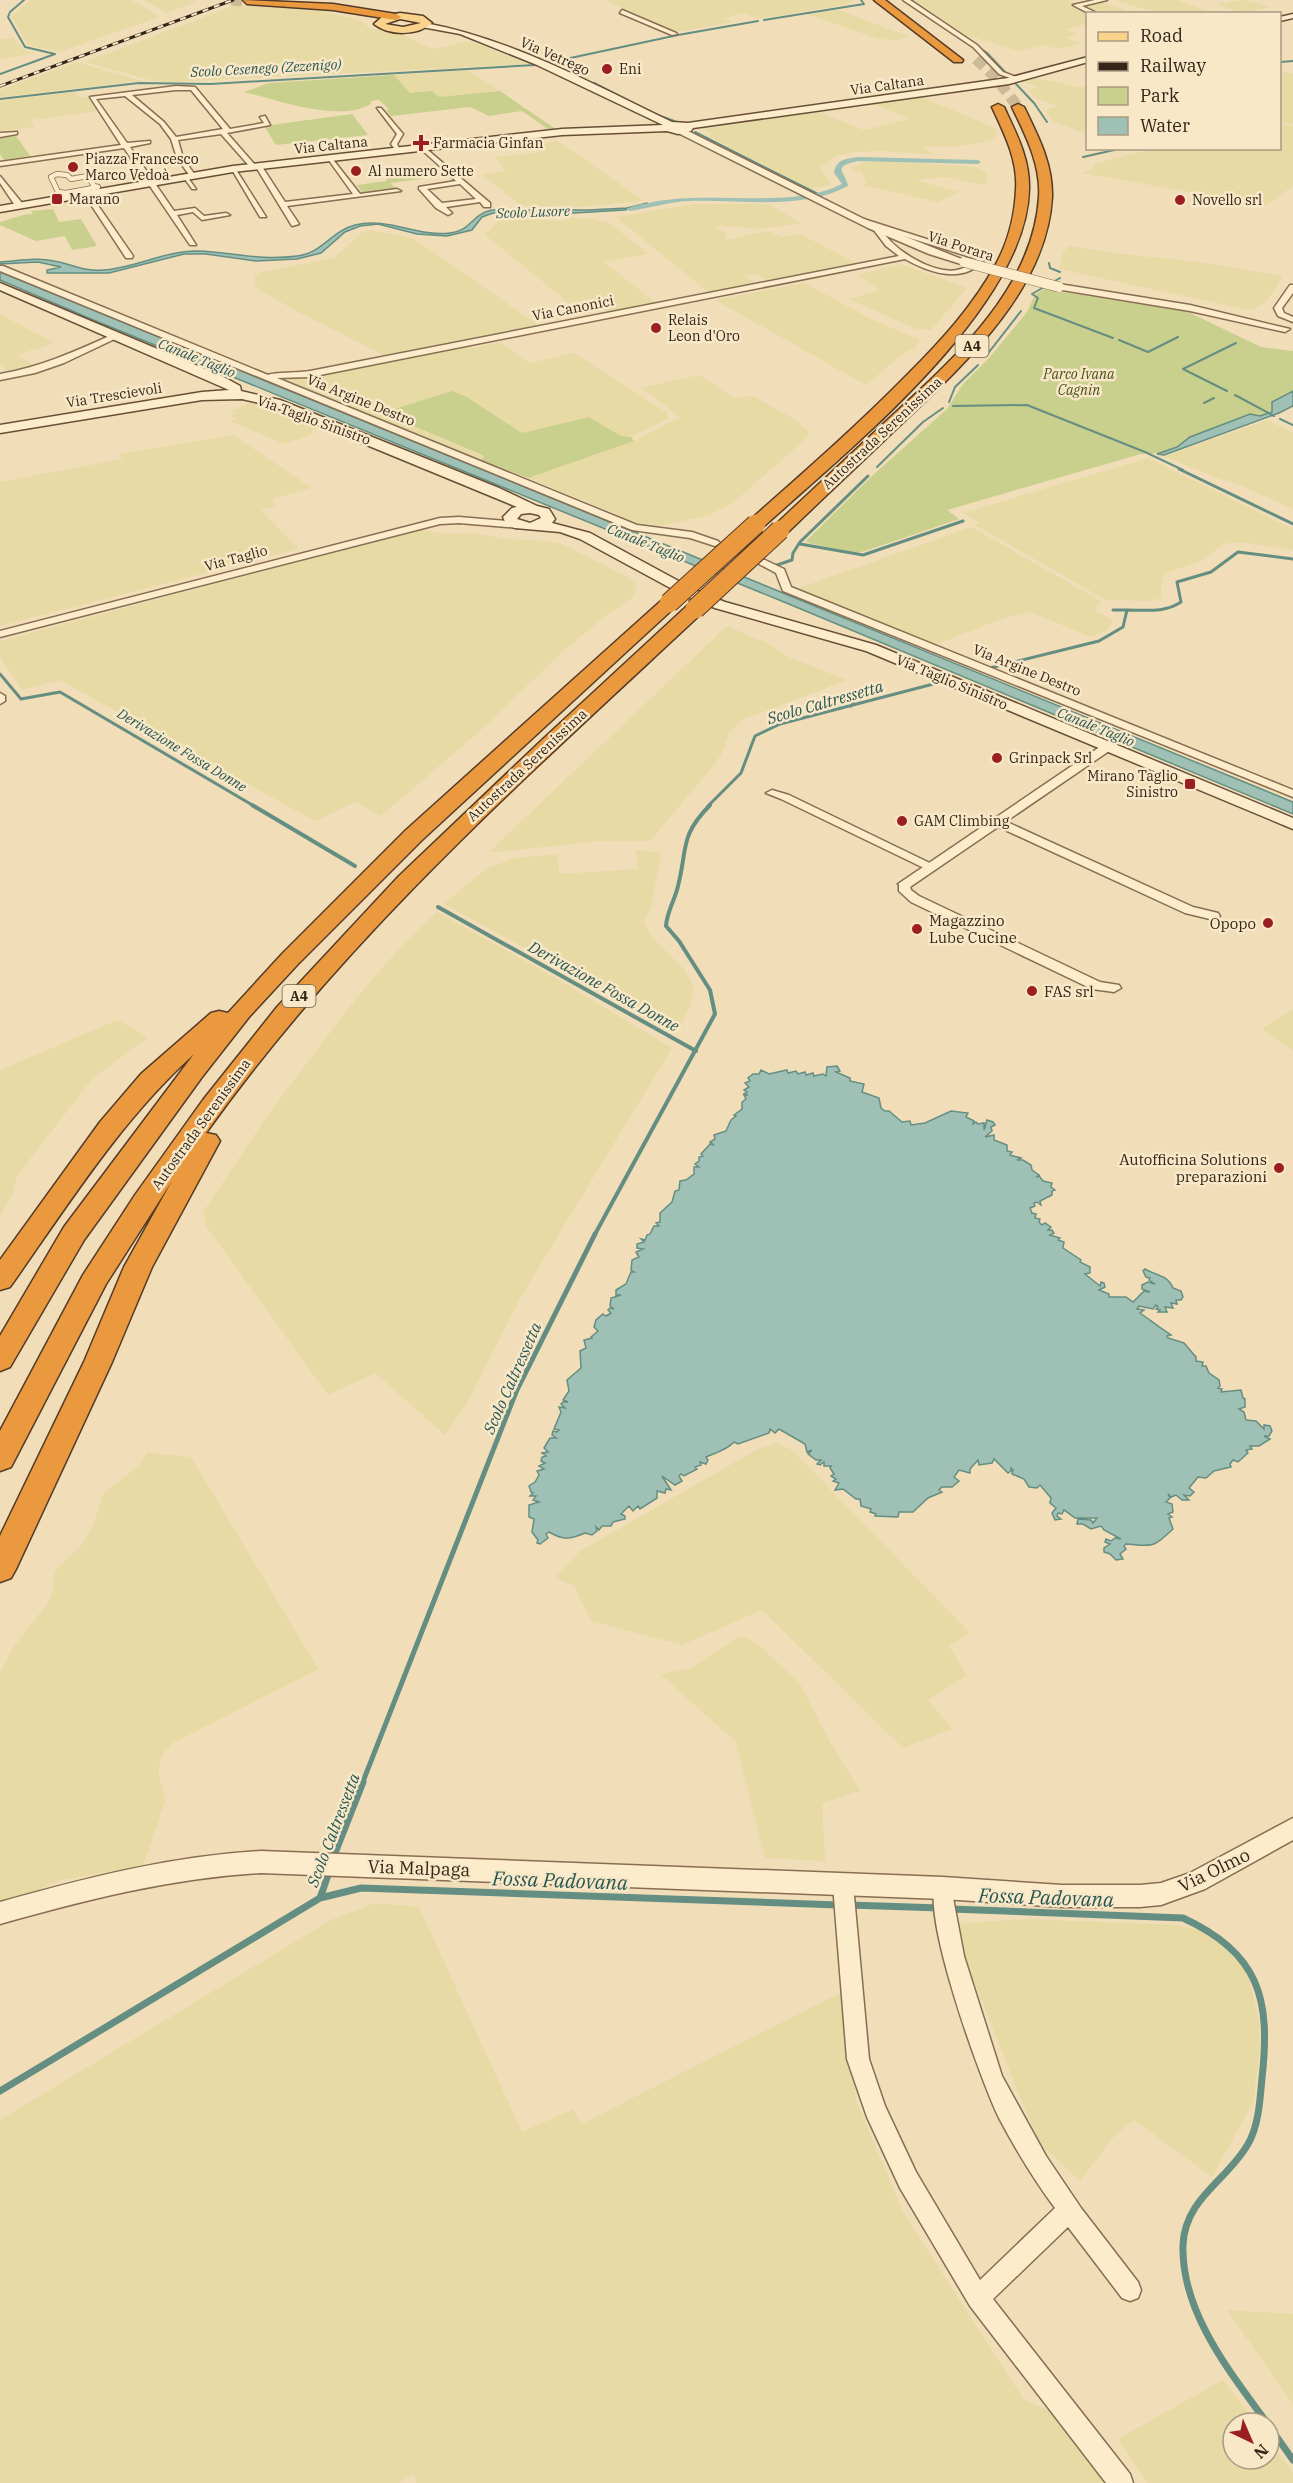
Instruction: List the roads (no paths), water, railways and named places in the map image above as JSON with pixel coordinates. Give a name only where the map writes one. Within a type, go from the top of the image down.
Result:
[{"type":"highway","points":[[879,0],[958,60]]},
{"type":"highway","points":[[897,0],[976,59]]},
{"type":"highway","points":[[247,1],[333,7],[377,18],[396,13]]},
{"type":"highway","name":"Autostrada Serenissima","points":[[0,1360],[74,1234],[193,1071],[241,1012],[290,959],[414,835],[871,420],[929,362],[971,314],[1002,268],[1015,237],[1024,187],[1017,148],[1007,121],[998,107]]},
{"type":"highway","name":"Autostrada Serenissima","points":[[0,1459],[93,1282],[144,1201],[212,1106],[277,1022],[346,944],[474,815],[931,388],[975,343],[1010,297],[1024,274],[1043,224],[1046,188],[1039,148],[1028,122],[1018,107]]},
{"type":"highway","points":[[0,1280],[109,1128],[150,1080],[238,1000],[284,952],[384,857],[414,835]]},
{"type":"highway","points":[[0,1569],[98,1362],[138,1267],[186,1175],[239,1088],[346,944]]},
{"type":"main road","name":"Via Vetrego","points":[[396,13],[414,12],[424,22]]},
{"type":"main road","name":"Via Vetrego","points":[[396,13],[462,32],[535,61],[669,126]]},
{"type":"main road","name":"Via Vetrego","points":[[377,18],[380,25],[391,29],[413,28],[424,22]]},
{"type":"main road","name":"Via Caltana","points":[[0,209],[233,169],[562,132],[669,126],[685,128],[1018,79],[1086,60]]},
{"type":"main road","points":[[0,286],[227,383],[236,389],[233,394]]},
{"type":"main road","name":"Via Trescievoli","points":[[0,429],[191,398],[233,394]]},
{"type":"main road","name":"Via Taglio Sinistro","points":[[233,394],[276,403],[505,496],[534,510],[544,512],[544,521],[610,548],[692,594],[720,605],[871,648],[1293,824]]},
{"type":"main road","points":[[505,496],[514,518]]},
{"type":"main road","points":[[514,518],[534,510]]},
{"type":"main road","points":[[514,518],[544,521]]},
{"type":"street","points":[[906,0],[975,46],[1001,73],[1018,79]]},
{"type":"street","points":[[1068,0],[1080,4],[1104,0]]},
{"type":"street","points":[[1080,4],[1076,6],[1091,12]]},
{"type":"street","points":[[622,12],[674,34]]},
{"type":"street","points":[[193,243],[92,98],[176,88],[195,89],[225,126],[225,131],[284,204],[295,224]]},
{"type":"street","points":[[127,94],[162,123],[174,139],[194,188]]},
{"type":"street","points":[[379,110],[400,134],[394,144],[399,151]]},
{"type":"street","points":[[174,139],[268,124],[263,117]]},
{"type":"street","name":"Via Porara","points":[[685,128],[811,197],[923,249],[1059,287],[1190,308],[1255,323],[1289,328]]},
{"type":"street","points":[[0,135],[15,134]]},
{"type":"street","points":[[0,164],[148,142]]},
{"type":"street","points":[[423,148],[484,203],[440,206]]},
{"type":"street","points":[[331,159],[358,196]]},
{"type":"street","points":[[233,169],[263,215]]},
{"type":"street","points":[[57,174],[67,174],[71,179],[88,176],[94,186],[99,187],[66,193],[58,192],[51,177],[57,174]]},
{"type":"street","points":[[0,178],[19,205]]},
{"type":"street","points":[[448,213],[421,188],[461,182]]},
{"type":"street","points":[[284,204],[397,191]]},
{"type":"street","points":[[85,193],[129,256]]},
{"type":"street","points":[[173,213],[195,210],[202,218],[226,215]]},
{"type":"street","name":"Via Canonici","points":[[847,214],[921,241],[982,258],[963,272],[953,273],[905,257],[882,239],[877,229]]},
{"type":"street","name":"Via Canonici","points":[[246,370],[278,376],[297,376],[905,257]]},
{"type":"street","name":"Via Argine Destro","points":[[0,268],[635,528],[692,535],[716,543]]},
{"type":"street","points":[[1289,328],[1278,308],[1293,287]]},
{"type":"street","points":[[0,377],[52,364],[117,336]]},
{"type":"street","name":"Via Taglio","points":[[0,634],[407,528],[451,520],[480,523],[514,518]]},
{"type":"street","name":"Via Argine Destro","points":[[762,562],[780,571],[787,589],[1293,794]]},
{"type":"street","points":[[0,696],[0,701]]},
{"type":"street","points":[[1107,746],[930,866],[905,884],[905,891],[915,899],[1097,986],[1114,988]]},
{"type":"street","points":[[772,793],[785,797],[930,866]]},
{"type":"street","points":[[996,821],[1189,910],[1214,916]]},
{"type":"street","name":"Via Olmo","points":[[844,1898],[943,1902],[1062,1896],[1130,1897],[1161,1894],[1179,1889],[1223,1869],[1293,1828]]},
{"type":"street","name":"Via Malpaga","points":[[0,1913],[54,1898],[194,1866],[250,1862],[351,1865],[844,1898]]},
{"type":"street","points":[[844,1898],[858,2059],[875,2109],[908,2180],[978,2298],[1121,2483]]},
{"type":"street","points":[[943,1902],[956,1965],[993,2081],[1036,2163],[1068,2211],[1130,2290]]},
{"type":"street","points":[[978,2298],[1068,2211]]},
{"type":"water","points":[[647,203],[650,205],[624,210],[574,213],[493,213],[482,217],[472,230],[447,236],[417,234],[378,224],[360,226],[345,232],[321,253],[297,259],[256,261],[206,254],[184,254],[109,273],[47,273],[47,270],[61,267],[38,262],[0,264],[0,262],[40,259],[96,270],[115,269],[161,256],[197,251],[246,256],[297,256],[314,251],[347,228],[367,223],[379,223],[426,232],[450,233],[463,229],[480,215],[492,210],[589,210],[627,208]]},
{"type":"water","name":"Canale Taglio","points":[[0,272],[1293,802],[1293,814],[784,602],[91,319],[0,280]]},
{"type":"water","points":[[1293,391],[1293,406],[1279,413],[1164,455],[1157,454],[1177,447],[1190,437],[1250,414],[1260,416],[1272,412],[1272,402]]},
{"type":"water","points":[[837,1066],[840,1071],[836,1072],[850,1078],[850,1081],[864,1084],[862,1092],[879,1098],[881,1108],[889,1111],[902,1122],[910,1121],[911,1125],[925,1123],[951,1111],[968,1113],[966,1117],[974,1121],[973,1124],[984,1123],[984,1130],[987,1120],[993,1122],[995,1125],[991,1127],[992,1131],[985,1137],[994,1135],[994,1140],[1007,1145],[1007,1151],[1012,1152],[1010,1155],[1021,1158],[1017,1160],[1023,1160],[1031,1165],[1032,1170],[1039,1175],[1036,1177],[1039,1176],[1043,1181],[1052,1183],[1051,1187],[1055,1190],[1052,1191],[1052,1195],[1040,1201],[1041,1205],[1037,1202],[1030,1208],[1032,1213],[1036,1214],[1035,1218],[1040,1219],[1039,1222],[1042,1225],[1045,1223],[1051,1227],[1048,1230],[1054,1233],[1050,1235],[1060,1238],[1058,1240],[1064,1242],[1063,1248],[1090,1267],[1090,1273],[1085,1274],[1100,1286],[1101,1282],[1104,1283],[1105,1287],[1099,1290],[1109,1294],[1109,1297],[1126,1297],[1133,1302],[1144,1291],[1150,1292],[1142,1289],[1142,1285],[1148,1282],[1155,1284],[1146,1277],[1143,1271],[1145,1269],[1168,1280],[1173,1288],[1181,1291],[1183,1297],[1181,1300],[1176,1300],[1177,1304],[1171,1303],[1173,1308],[1165,1307],[1167,1312],[1158,1312],[1160,1310],[1156,1309],[1158,1307],[1156,1305],[1153,1309],[1139,1306],[1137,1309],[1144,1310],[1140,1313],[1171,1335],[1167,1336],[1168,1338],[1184,1343],[1196,1357],[1196,1361],[1203,1362],[1202,1366],[1206,1366],[1209,1373],[1219,1380],[1218,1388],[1222,1389],[1221,1392],[1241,1390],[1245,1399],[1245,1407],[1239,1409],[1244,1412],[1246,1420],[1256,1421],[1264,1429],[1264,1425],[1270,1426],[1272,1431],[1269,1436],[1264,1436],[1270,1439],[1259,1446],[1250,1446],[1252,1449],[1246,1450],[1248,1453],[1238,1462],[1233,1460],[1231,1467],[1214,1471],[1206,1478],[1198,1477],[1189,1488],[1194,1492],[1190,1496],[1184,1495],[1189,1500],[1182,1500],[1176,1495],[1171,1497],[1168,1494],[1170,1498],[1166,1502],[1172,1504],[1173,1512],[1168,1514],[1172,1517],[1169,1518],[1173,1529],[1161,1540],[1152,1545],[1126,1544],[1124,1546],[1126,1549],[1120,1554],[1123,1559],[1116,1560],[1104,1552],[1104,1548],[1110,1544],[1105,1542],[1106,1539],[1111,1541],[1115,1538],[1121,1539],[1101,1526],[1091,1529],[1083,1524],[1077,1524],[1078,1519],[1091,1520],[1093,1523],[1097,1518],[1075,1518],[1064,1510],[1057,1516],[1061,1519],[1055,1520],[1052,1513],[1056,1508],[1050,1503],[1051,1498],[1040,1485],[1037,1488],[1029,1487],[1024,1479],[1012,1474],[1011,1468],[1008,1473],[994,1459],[992,1463],[979,1465],[978,1460],[970,1469],[970,1473],[959,1470],[954,1477],[959,1481],[952,1487],[942,1487],[939,1490],[942,1492],[928,1498],[913,1512],[899,1512],[898,1517],[875,1516],[876,1514],[870,1512],[871,1509],[861,1506],[860,1499],[856,1499],[843,1489],[835,1490],[839,1483],[833,1481],[836,1479],[831,1476],[834,1474],[831,1466],[824,1466],[824,1462],[817,1464],[821,1460],[816,1460],[808,1454],[812,1450],[807,1452],[805,1444],[779,1429],[775,1433],[770,1429],[769,1433],[738,1444],[734,1442],[706,1457],[708,1460],[706,1464],[700,1462],[701,1465],[695,1467],[697,1469],[684,1476],[681,1474],[679,1476],[682,1481],[675,1485],[662,1476],[671,1490],[666,1489],[665,1493],[657,1491],[657,1498],[640,1509],[638,1506],[633,1511],[629,1506],[621,1514],[625,1516],[625,1519],[613,1522],[611,1526],[602,1526],[599,1530],[596,1527],[597,1531],[592,1535],[585,1533],[567,1538],[549,1532],[546,1534],[548,1538],[540,1544],[537,1543],[538,1540],[532,1532],[534,1519],[529,1517],[529,1505],[539,1502],[533,1500],[536,1496],[530,1496],[533,1493],[529,1486],[539,1475],[537,1471],[544,1469],[539,1466],[545,1463],[541,1461],[542,1457],[546,1456],[542,1453],[548,1452],[544,1448],[550,1438],[556,1438],[552,1435],[553,1431],[559,1430],[554,1429],[561,1412],[559,1407],[565,1408],[561,1404],[568,1402],[563,1400],[569,1391],[567,1380],[581,1368],[580,1351],[586,1348],[584,1340],[592,1338],[598,1331],[594,1327],[596,1320],[603,1314],[606,1316],[611,1313],[608,1310],[610,1308],[614,1309],[610,1306],[611,1298],[621,1295],[616,1295],[616,1290],[626,1284],[631,1272],[634,1272],[631,1270],[632,1260],[639,1257],[636,1252],[643,1249],[637,1248],[637,1244],[644,1242],[641,1239],[645,1240],[654,1226],[659,1226],[656,1223],[660,1222],[660,1213],[672,1202],[675,1191],[679,1190],[680,1181],[694,1174],[694,1167],[699,1167],[695,1164],[699,1161],[699,1157],[703,1156],[701,1154],[710,1144],[714,1145],[710,1142],[715,1139],[714,1135],[726,1131],[731,1120],[736,1116],[734,1115],[742,1109],[742,1102],[746,1099],[744,1095],[748,1095],[744,1094],[747,1092],[744,1090],[749,1087],[745,1083],[750,1081],[748,1078],[753,1074],[759,1074],[761,1070],[769,1074],[787,1070],[788,1073],[796,1071],[798,1074],[805,1072],[806,1075],[813,1073],[814,1076],[823,1074],[826,1076],[827,1067]]},
{"type":"waterway","points":[[0,74],[55,54],[25,47],[8,17],[10,12],[24,0]]},
{"type":"waterway","name":"Scolo Cesenego (Zezenigo)","points":[[764,20],[864,4],[861,0]]},
{"type":"waterway","points":[[911,0],[941,21]]},
{"type":"waterway","name":"Scolo Cesenego (Zezenigo)","points":[[547,63],[678,35],[758,21]]},
{"type":"waterway","points":[[973,43],[987,53],[1006,73]]},
{"type":"waterway","name":"Scolo Lusore","points":[[1281,62],[1293,61]]},
{"type":"waterway","name":"Scolo Cesenego (Zezenigo)","points":[[0,99],[139,83],[211,84],[535,65]]},
{"type":"waterway","points":[[594,83],[655,114],[677,122]]},
{"type":"waterway","points":[[1016,84],[1034,103],[1047,122]]},
{"type":"waterway","points":[[695,132],[818,194]]},
{"type":"waterway","name":"Scolo Lusore","points":[[1083,157],[1114,150]]},
{"type":"waterway","name":"Scolo Lusore","points":[[630,209],[689,199],[771,199],[816,195],[846,185],[837,173],[838,167],[843,162],[858,159],[978,162]]},
{"type":"waterway","points":[[1049,263],[1050,268],[1060,272]]},
{"type":"waterway","points":[[1060,278],[1032,294],[1038,298],[1034,308],[1113,338]]},
{"type":"waterway","points":[[986,356],[1021,311]]},
{"type":"waterway","points":[[1119,340],[1148,352],[1178,337]]},
{"type":"waterway","points":[[1227,391],[1183,369],[1236,343]]},
{"type":"waterway","points":[[949,402],[955,387],[978,365]]},
{"type":"waterway","points":[[1235,395],[1274,416]]},
{"type":"waterway","points":[[1204,403],[1214,398]]},
{"type":"waterway","points":[[953,406],[1027,405],[1145,452],[1183,470]]},
{"type":"waterway","points":[[877,467],[923,422],[943,408]]},
{"type":"waterway","points":[[1280,419],[1293,425]]},
{"type":"waterway","points":[[1179,469],[1293,524]]},
{"type":"waterway","points":[[777,565],[792,560],[793,553],[800,542],[868,476]]},
{"type":"waterway","points":[[800,544],[863,555],[963,521]]},
{"type":"waterway","name":"Scolo Caltressetta","points":[[1127,610],[1162,609],[1175,606],[1181,602],[1177,582],[1211,572],[1238,552],[1293,559]]},
{"type":"waterway","points":[[1113,610],[1127,610]]},
{"type":"waterway","name":"Scolo Caltressetta","points":[[986,669],[1099,641],[1123,627],[1127,610]]},
{"type":"waterway","name":"Derivazione Fossa Donne","points":[[0,674],[21,699],[60,692],[254,806]]},
{"type":"waterway","name":"Scolo Caltressetta","points":[[851,705],[941,682]]},
{"type":"waterway","points":[[851,705],[860,690]]},
{"type":"waterway","name":"Scolo Caltressetta","points":[[708,806],[741,773],[755,736],[780,724],[851,705]]},
{"type":"waterway","name":"Derivazione Fossa Donne","points":[[252,805],[355,866]]},
{"type":"waterway","name":"Scolo Caltressetta","points":[[695,1051],[715,1014],[710,990],[679,941],[666,926],[678,886],[689,834],[710,805]]},
{"type":"waterway","name":"Derivazione Fossa Donne","points":[[438,907],[695,1051]]},
{"type":"waterway","name":"Scolo Caltressetta","points":[[594,1236],[695,1051]]},
{"type":"waterway","name":"Scolo Caltressetta","points":[[362,1784],[516,1392],[594,1236]]},
{"type":"waterway","name":"Scolo Caltressetta","points":[[333,1858],[363,1782]]},
{"type":"waterway","name":"Scolo Caltressetta","points":[[320,1898],[329,1872]]},
{"type":"waterway","name":"Fossa Padovana","points":[[320,1898],[361,1888],[838,1905]]},
{"type":"waterway","name":"Scolo Caltressetta","points":[[0,2091],[320,1898]]},
{"type":"waterway","name":"Fossa Padovana","points":[[849,1905],[940,1908]]},
{"type":"waterway","name":"Fossa Padovana","points":[[951,1909],[1183,1918],[1209,1932],[1229,1947],[1244,1963],[1261,2001],[1264,2024],[1261,2094],[1257,2120],[1252,2137],[1239,2157],[1208,2191],[1191,2215],[1183,2245],[1190,2294],[1199,2317],[1210,2340],[1258,2411]]},
{"type":"waterway","name":"Fossa Padovana","points":[[1281,2443],[1293,2460]]},
{"type":"tunnel","points":[[231,0],[247,1]]},
{"type":"tunnel","points":[[976,59],[996,78],[1018,107]]},
{"type":"railway","points":[[0,86],[233,0]]},
{"type":"place","name":"Eni","points":[[607,69]]},
{"type":"place","name":"Farmacia Ginfan","points":[[421,143]]},
{"type":"place","name":"Piazza Francesco Marco Vedoà","points":[[73,167]]},
{"type":"place","name":"Al numero Sette","points":[[356,171]]},
{"type":"place","name":"Marano","points":[[57,199]]},
{"type":"place","name":"Novello srl","points":[[1180,200]]},
{"type":"place","name":"Relais Leon d'Oro","points":[[656,328]]},
{"type":"place","name":"Grinpack Srl","points":[[997,758]]},
{"type":"place","name":"Mirano Taglio Sinistro","points":[[1190,784]]},
{"type":"place","name":"GAM Climbing","points":[[902,821]]},
{"type":"place","name":"Opopo","points":[[1268,923]]},
{"type":"place","name":"Magazzino Lube Cucine","points":[[917,929]]},
{"type":"place","name":"FAS srl","points":[[1032,991]]},
{"type":"place","name":"Autofficina Solutions preparazioni","points":[[1279,1168]]},
{"type":"park label","name":"Parco Ivana Cagnin","points":[[1079,382]]}]
